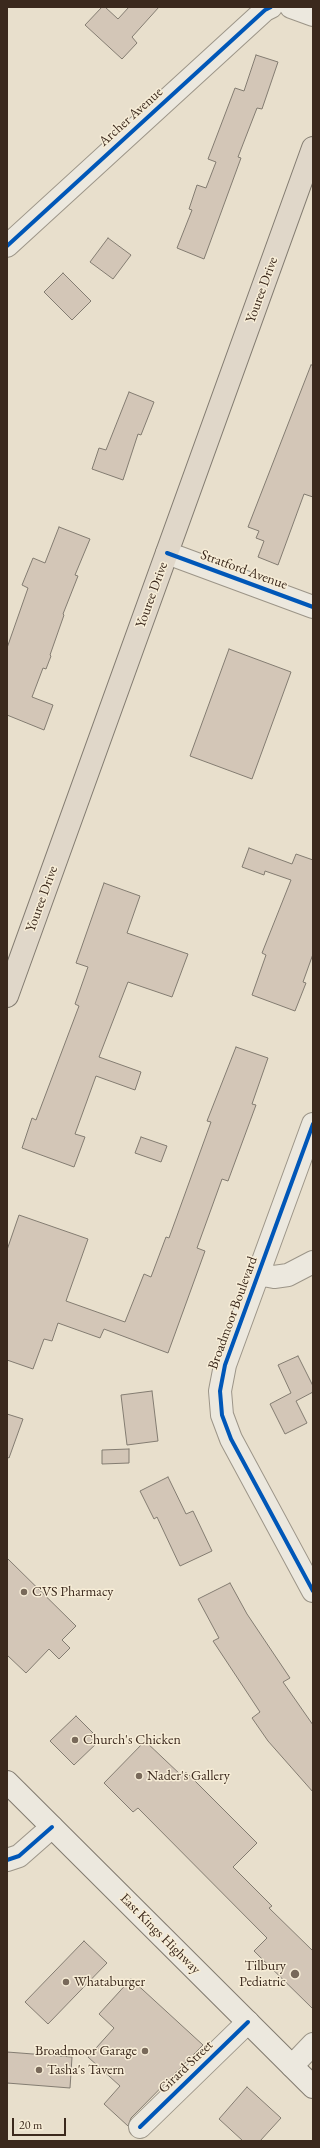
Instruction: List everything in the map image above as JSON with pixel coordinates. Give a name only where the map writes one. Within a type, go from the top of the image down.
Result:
[{"type":"main road","name":"Youree Drive","points":[[7,996],[313,148]]},
{"type":"street","name":"Archer Avenue","points":[[7,246],[265,10],[271,7]]},
{"type":"street","points":[[291,7],[313,16]]},
{"type":"street","name":"Stratford Avenue","points":[[167,553],[313,607]]},
{"type":"street","name":"Broadmoor Boulevard","points":[[313,1124],[221,1380],[222,1415],[231,1438],[313,1591]]},
{"type":"street","points":[[258,1274],[274,1277],[288,1275],[313,1262]]},
{"type":"street","name":"East Kings Highway","points":[[7,1782],[313,2087]]},
{"type":"street","points":[[7,1860],[19,1856],[52,1827]]},
{"type":"street","name":"Girard Street","points":[[140,2127],[248,2022]]},
{"type":"street","points":[[292,2066],[313,2044]]},
{"type":"building","points":[[102,7],[105,7],[118,19],[129,7],[159,7],[132,37],[137,43],[122,59],[85,25]]},
{"type":"building","points":[[256,55],[278,62],[262,109],[257,108],[238,157],[241,158],[204,259],[177,248],[192,210],[189,209],[197,185],[206,188],[216,162],[208,159],[235,88],[244,91]]},
{"type":"building","points":[[108,238],[131,255],[113,279],[90,262]]},
{"type":"building","points":[[63,273],[91,301],[72,320],[44,292]]},
{"type":"building","points":[[311,365],[313,365],[313,497],[304,494],[278,565],[258,557],[264,541],[256,538],[259,531],[248,527]]},
{"type":"building","points":[[129,392],[154,402],[141,435],[138,434],[123,480],[92,469],[99,448],[106,450]]},
{"type":"building","points":[[59,527],[90,539],[75,575],[78,576],[63,614],[64,615],[50,655],[51,656],[46,669],[43,668],[32,697],[53,705],[44,730],[7,715],[7,648],[28,588],[22,585],[33,558],[45,563]]},
{"type":"building","points":[[229,649],[291,672],[252,779],[190,756]]},
{"type":"building","points":[[249,848],[292,864],[296,854],[313,860],[313,954],[303,982],[306,983],[295,1011],[252,995],[266,955],[262,953],[291,880],[265,871],[264,875],[242,867]]},
{"type":"building","points":[[104,883],[140,896],[127,933],[188,954],[172,997],[128,982],[99,1057],[141,1072],[135,1090],[96,1076],[75,1134],[85,1137],[74,1167],[22,1148],[32,1118],[36,1120],[79,1006],[75,1004],[88,967],[76,963]]},
{"type":"building","points":[[236,1047],[268,1058],[252,1104],[256,1105],[228,1181],[222,1179],[197,1248],[205,1251],[168,1353],[104,1329],[100,1338],[58,1323],[52,1341],[44,1339],[33,1369],[7,1360],[7,1250],[19,1215],[88,1239],[66,1301],[125,1322],[144,1274],[151,1277],[166,1237],[169,1238],[211,1122],[207,1121]]},
{"type":"building","points":[[141,1137],[167,1146],[161,1162],[135,1153]]},
{"type":"building","points":[[298,1356],[313,1386],[313,1392],[296,1401],[307,1423],[285,1434],[270,1404],[291,1393],[278,1365]]},
{"type":"building","points":[[152,1391],[158,1441],[127,1445],[121,1395]]},
{"type":"building","points":[[7,1414],[23,1419],[9,1458],[7,1457]]},
{"type":"building","points":[[129,1449],[129,1463],[102,1464],[102,1450]]},
{"type":"building","points":[[168,1477],[186,1514],[193,1511],[212,1551],[180,1566],[157,1517],[154,1519],[140,1491]]},
{"type":"building","name":"CVS Pharmacy","points":[[7,1558],[76,1626],[62,1640],[70,1648],[59,1659],[49,1649],[26,1673],[7,1655]]},
{"type":"building","points":[[230,1583],[247,1614],[290,1678],[283,1682],[313,1725],[313,1792],[268,1741],[252,1718],[260,1712],[213,1641],[219,1638],[198,1599]]},
{"type":"building","name":"Church's Chicken","points":[[76,1716],[100,1740],[74,1765],[50,1741]]},
{"type":"building","points":[[145,1741],[182,1776],[186,1772],[257,1843],[233,1867],[272,1906],[269,1908],[313,1951],[313,2009],[254,1951],[267,1938],[138,1808],[133,1812],[104,1783]]},
{"type":"building","name":"Whataburger","points":[[84,1941],[107,1963],[48,2024],[25,2002]]},
{"type":"building","name":"Broadmoor Garage","points":[[131,1979],[203,2045],[131,2118],[128,2126],[104,2104],[120,2086],[88,2057],[114,2028],[99,2014]]},
{"type":"building","name":"Tasha's Tavern","points":[[7,2052],[72,2057],[70,2088],[7,2083]]},
{"type":"building","points":[[247,2087],[281,2118],[260,2141],[243,2141],[219,2119]]},
{"type":"cycle path","points":[[7,246],[265,10],[271,7]]},
{"type":"cycle path","points":[[167,553],[313,607]]},
{"type":"cycle path","points":[[313,1124],[225,1365],[220,1391],[222,1415],[231,1439],[313,1591]]},
{"type":"cycle path","points":[[7,1860],[19,1856],[52,1827]]},
{"type":"cycle path","points":[[140,2127],[248,2022]]},
{"type":"place","name":"CVS Pharmacy","points":[[24,1592]]},
{"type":"place","name":"Church's Chicken","points":[[75,1740]]},
{"type":"place","name":"Nader's Gallery","points":[[139,1776]]},
{"type":"place","name":"Tilbury Pediatric","points":[[295,1974]]},
{"type":"place","name":"Whataburger","points":[[66,1982]]},
{"type":"place","name":"Broadmoor Garage","points":[[145,2051]]},
{"type":"place","name":"Tasha's Tavern","points":[[39,2070]]}]
